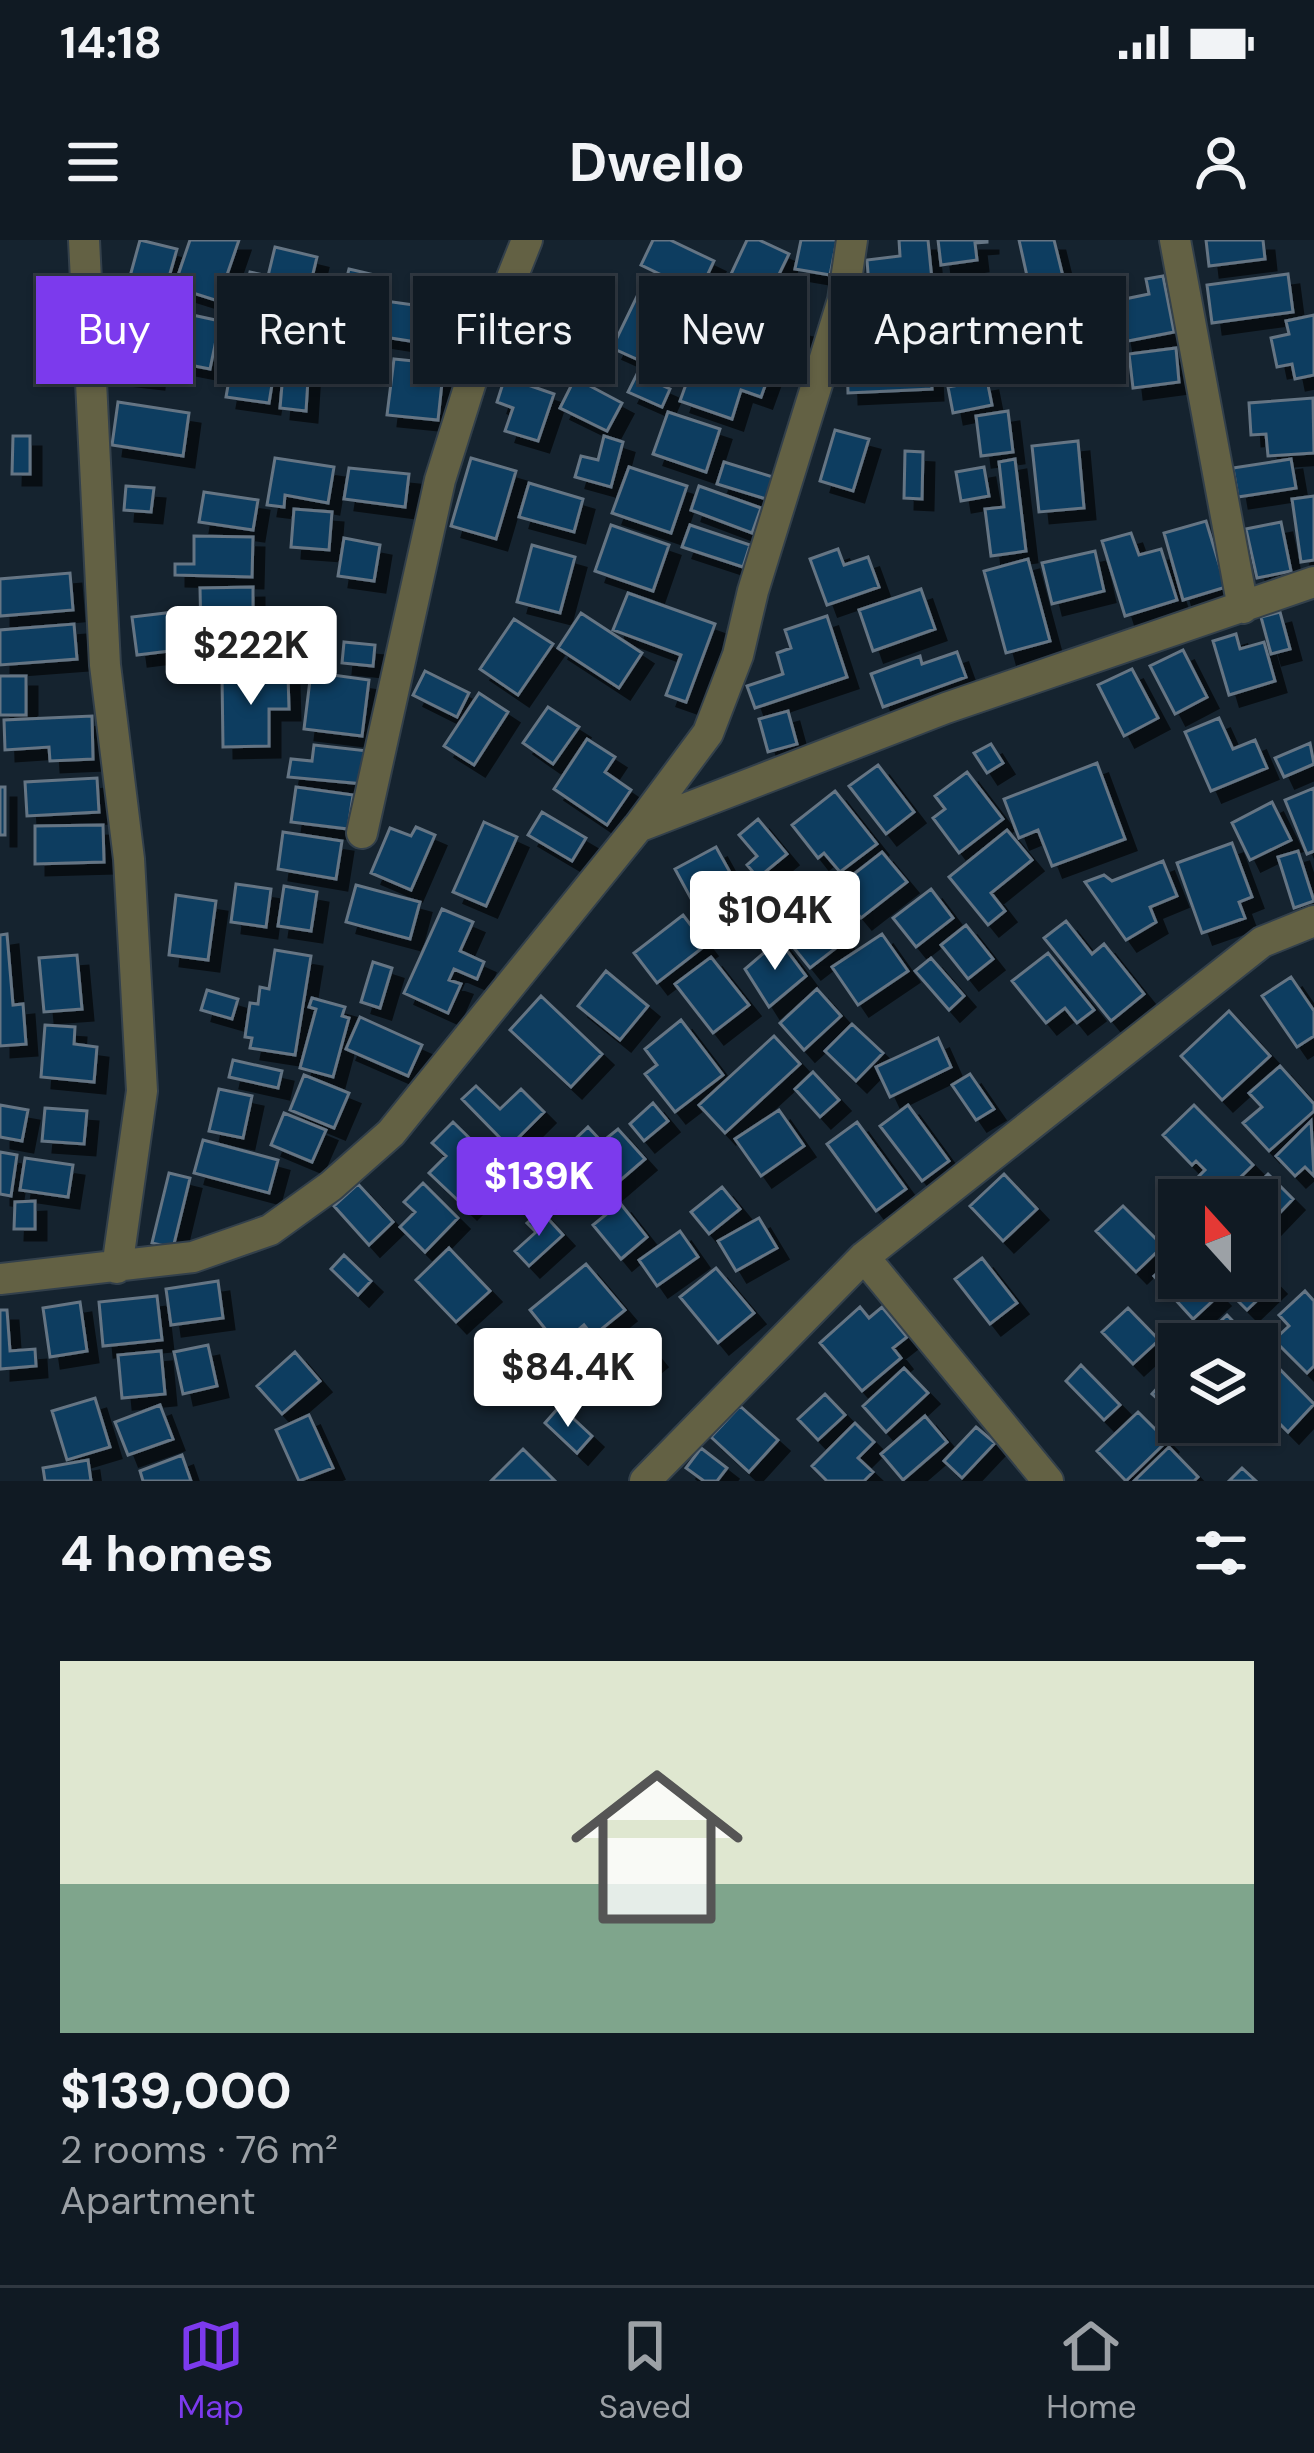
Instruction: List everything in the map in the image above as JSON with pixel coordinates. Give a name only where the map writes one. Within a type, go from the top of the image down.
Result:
[{"type":"street","points":[[84,240],[105,665],[129,859],[142,1091],[117,1268]]},
{"type":"street","points":[[362,833],[440,480],[473,375],[527,240]]},
{"type":"street","points":[[0,1280],[193,1257],[270,1230],[331,1186],[391,1133],[708,734],[738,655],[753,591],[843,300],[851,240]]},
{"type":"street","points":[[1175,240],[1243,608]]},
{"type":"street","points":[[638,827],[946,709],[1314,582]]},
{"type":"street","points":[[645,1481],[864,1257],[1262,942],[1314,921]]},
{"type":"street","points":[[864,1257],[1048,1481]]},
{"type":"building","points":[[140,240],[177,249],[169,276],[130,276]]},
{"type":"building","points":[[190,240],[239,240],[227,276],[217,276],[217,301],[193,293],[193,276],[178,276]]},
{"type":"building","points":[[653,240],[670,240],[714,261],[707,276],[664,276],[641,265]]},
{"type":"building","points":[[747,240],[759,240],[789,254],[778,276],[730,276]]},
{"type":"building","points":[[801,240],[837,240],[830,275],[795,269]]},
{"type":"building","points":[[899,240],[928,240],[932,276],[868,276],[867,260],[900,256]]},
{"type":"building","points":[[938,240],[987,242],[975,243],[977,260],[941,265]]},
{"type":"building","points":[[1019,240],[1054,240],[1063,276],[1027,276]]},
{"type":"building","points":[[1206,240],[1263,240],[1265,259],[1209,266]]},
{"type":"building","points":[[275,247],[317,257],[312,276],[268,276]]},
{"type":"building","points":[[349,269],[375,275],[375,276],[347,276]]},
{"type":"building","points":[[1288,274],[1293,312],[1212,323],[1207,285]]},
{"type":"building","points":[[1163,276],[1174,332],[1126,341],[1126,299],[1149,294],[1146,279]]},
{"type":"building","points":[[639,292],[639,360],[615,349]]},
{"type":"building","points":[[389,302],[413,305],[413,342],[389,338]]},
{"type":"building","points":[[193,315],[217,320],[210,369],[193,366]]},
{"type":"building","points":[[1314,315],[1314,375],[1295,379],[1292,364],[1277,367],[1271,338],[1289,334],[1286,321]]},
{"type":"building","points":[[1176,348],[1179,382],[1133,388],[1129,354]]},
{"type":"building","points":[[394,359],[413,361],[413,384],[442,384],[438,420],[387,415]]},
{"type":"building","points":[[637,374],[639,384],[670,389],[662,407],[628,392]]},
{"type":"building","points":[[228,384],[272,384],[269,403],[226,397]]},
{"type":"building","points":[[282,384],[308,384],[306,411],[280,408]]},
{"type":"building","points":[[503,384],[525,384],[554,394],[538,441],[505,431],[513,408],[497,402]]},
{"type":"building","points":[[572,384],[586,384],[622,403],[607,431],[560,408]]},
{"type":"building","points":[[686,384],[766,384],[761,397],[741,390],[732,419],[680,401]]},
{"type":"building","points":[[848,384],[932,384],[932,389],[848,393]]},
{"type":"building","points":[[988,384],[992,405],[953,413],[948,387]]},
{"type":"building","points":[[1313,398],[1314,453],[1268,456],[1266,434],[1251,435],[1249,403]]},
{"type":"building","points":[[118,402],[189,413],[183,456],[112,445]]},
{"type":"building","points":[[1008,411],[1013,452],[981,456],[976,416]]},
{"type":"building","points":[[668,412],[720,429],[706,472],[653,454]]},
{"type":"building","points":[[835,430],[869,439],[853,491],[820,481]]},
{"type":"building","points":[[13,436],[30,436],[30,474],[12,474]]},
{"type":"building","points":[[604,436],[623,442],[611,487],[575,477],[581,456],[598,460]]},
{"type":"building","points":[[1078,441],[1084,508],[1039,512],[1032,446]]},
{"type":"building","points":[[905,451],[923,452],[922,499],[904,498]]},
{"type":"building","points":[[275,458],[334,467],[328,503],[285,495],[284,507],[267,505]]},
{"type":"building","points":[[471,458],[516,471],[496,539],[451,526]]},
{"type":"building","points":[[1015,459],[1026,551],[991,556],[985,509],[1004,507],[999,462]]},
{"type":"building","points":[[1291,459],[1296,488],[1238,497],[1233,468]]},
{"type":"building","points":[[724,462],[773,477],[766,499],[717,484]]},
{"type":"building","points":[[629,467],[687,486],[671,533],[612,513]]},
{"type":"building","points":[[984,467],[989,496],[961,501],[956,472]]},
{"type":"building","points":[[349,468],[409,474],[405,507],[344,499]]},
{"type":"building","points":[[529,483],[583,499],[574,532],[519,517]]},
{"type":"building","points":[[126,486],[154,488],[151,512],[124,510]]},
{"type":"building","points":[[699,486],[761,508],[752,533],[691,510]]},
{"type":"building","points":[[204,492],[258,500],[253,530],[199,522]]},
{"type":"building","points":[[1314,496],[1314,560],[1301,562],[1292,499]]},
{"type":"building","points":[[294,509],[332,512],[329,550],[291,547]]},
{"type":"building","points":[[1206,521],[1226,587],[1183,600],[1164,533]]},
{"type":"building","points":[[1281,522],[1291,571],[1257,578],[1246,529]]},
{"type":"building","points":[[611,525],[669,545],[653,591],[595,571]]},
{"type":"building","points":[[690,525],[750,545],[743,567],[682,547]]},
{"type":"building","points":[[1131,533],[1139,555],[1161,549],[1177,600],[1125,616],[1102,541]]},
{"type":"building","points":[[194,536],[253,537],[252,577],[175,575],[175,564],[194,564]]},
{"type":"building","points":[[344,538],[380,545],[374,581],[338,576]]},
{"type":"building","points":[[532,545],[575,557],[560,613],[517,602]]},
{"type":"building","points":[[838,549],[844,565],[868,557],[879,587],[827,605],[810,559]]},
{"type":"building","points":[[1095,551],[1104,591],[1052,604],[1042,563]]},
{"type":"building","points":[[1028,559],[1050,641],[1006,653],[984,571]]},
{"type":"building","points":[[70,573],[73,610],[0,616],[0,579]]},
{"type":"building","points":[[253,587],[253,636],[201,636],[200,588]]},
{"type":"building","points":[[921,589],[935,629],[873,651],[859,610]]},
{"type":"building","points":[[628,593],[715,624],[686,702],[666,695],[681,655],[613,630]]},
{"type":"building","points":[[174,612],[178,650],[137,655],[132,617]]},
{"type":"building","points":[[1280,612],[1290,649],[1271,654],[1261,617]]},
{"type":"building","points":[[581,613],[642,653],[619,688],[558,648]]},
{"type":"building","points":[[827,616],[847,677],[755,708],[747,686],[783,674],[777,653],[791,648],[785,630]]},
{"type":"building","points":[[514,619],[553,644],[518,695],[480,669]]},
{"type":"building","points":[[74,624],[77,659],[0,665],[0,630]]},
{"type":"building","points":[[1236,634],[1240,649],[1264,642],[1275,681],[1229,695],[1213,641]]},
{"type":"building","points":[[344,642],[375,645],[373,666],[342,663]]},
{"type":"building","points":[[1183,650],[1207,697],[1175,714],[1150,666]]},
{"type":"building","points":[[957,652],[966,677],[883,707],[871,674],[920,656],[922,664]]},
{"type":"building","points":[[1132,669],[1158,718],[1124,736],[1098,685]]},
{"type":"building","points":[[425,671],[469,693],[457,717],[413,695]]},
{"type":"building","points":[[311,672],[369,680],[362,736],[304,729]]},
{"type":"building","points":[[288,675],[289,709],[269,709],[269,746],[223,747],[222,676]]},
{"type":"building","points":[[0,676],[26,676],[26,715],[0,715]]},
{"type":"building","points":[[479,693],[508,712],[474,765],[444,746]]},
{"type":"building","points":[[548,707],[579,727],[553,764],[523,743]]},
{"type":"building","points":[[788,711],[797,744],[768,752],[759,719]]},
{"type":"building","points":[[92,716],[93,759],[50,761],[49,747],[5,750],[4,720]]},
{"type":"building","points":[[1219,718],[1233,749],[1255,740],[1267,768],[1211,791],[1185,732]]},
{"type":"building","points":[[587,739],[615,757],[605,772],[631,790],[607,825],[554,789]]},
{"type":"building","points":[[1310,743],[1314,764],[1284,777],[1275,758]]},
{"type":"building","points":[[991,744],[1003,763],[987,773],[974,753]]},
{"type":"building","points":[[314,745],[368,751],[364,784],[288,777],[291,759],[312,761]]},
{"type":"building","points":[[1097,763],[1125,839],[1052,866],[1038,830],[1019,838],[1004,799]]},
{"type":"building","points":[[878,765],[914,812],[886,834],[849,786]]},
{"type":"building","points":[[967,772],[1003,819],[959,853],[933,818],[945,809],[935,796]]},
{"type":"building","points":[[97,778],[99,812],[27,816],[25,782]]},
{"type":"building","points":[[0,787],[5,787],[5,835],[0,835]]},
{"type":"building","points":[[296,787],[353,795],[348,829],[291,822]]},
{"type":"building","points":[[1314,788],[1314,851],[1307,854],[1285,800]]},
{"type":"building","points":[[835,791],[877,844],[840,872],[824,853],[818,858],[792,825]]},
{"type":"building","points":[[1272,802],[1291,840],[1250,860],[1232,823]]},
{"type":"building","points":[[542,812],[586,838],[572,861],[528,835]]},
{"type":"building","points":[[758,819],[787,854],[758,878],[747,865],[757,856],[739,835]]},
{"type":"building","points":[[484,822],[517,837],[486,906],[453,892]]},
{"type":"building","points":[[103,825],[104,862],[35,864],[35,826]]},
{"type":"building","points":[[416,827],[435,835],[411,890],[371,873],[390,828],[411,836]]},
{"type":"building","points":[[1007,830],[1032,860],[991,893],[1005,911],[988,925],[949,877]]},
{"type":"building","points":[[283,832],[342,841],[336,879],[278,869]]},
{"type":"building","points":[[1232,843],[1252,897],[1239,902],[1245,918],[1202,933],[1177,863]]},
{"type":"building","points":[[716,847],[737,885],[749,878],[760,899],[707,928],[675,869]]},
{"type":"building","points":[[1298,851],[1314,901],[1294,908],[1278,857]]},
{"type":"building","points":[[882,852],[907,882],[861,918],[836,888]]},
{"type":"building","points":[[1163,861],[1177,896],[1150,907],[1156,922],[1126,940],[1085,882],[1104,875],[1112,881]]},
{"type":"building","points":[[236,884],[271,889],[266,927],[231,922]]},
{"type":"building","points":[[356,885],[420,902],[410,939],[346,922]]},
{"type":"building","points":[[284,886],[317,892],[311,931],[278,926]]},
{"type":"building","points":[[931,889],[953,918],[916,947],[893,918]]},
{"type":"building","points":[[176,895],[216,901],[208,960],[169,955]]},
{"type":"building","points":[[442,909],[473,922],[460,951],[484,962],[477,979],[454,969],[449,980],[461,984],[448,1013],[404,993]]},
{"type":"building","points":[[820,911],[845,941],[810,968],[786,938]]},
{"type":"building","points":[[683,915],[706,945],[657,983],[634,953]]},
{"type":"building","points":[[1066,921],[1092,954],[1104,944],[1144,994],[1111,1021],[1044,938]]},
{"type":"building","points":[[966,925],[993,959],[968,979],[941,945]]},
{"type":"building","points":[[7,934],[13,1005],[23,1004],[26,1044],[0,1046],[0,935]]},
{"type":"building","points":[[882,934],[908,971],[858,1005],[832,967]]},
{"type":"building","points":[[779,940],[806,976],[769,1007],[745,969]]},
{"type":"building","points":[[275,950],[311,956],[295,1055],[250,1048],[252,1038],[245,1037],[250,1003],[258,1004],[260,987],[269,989]]},
{"type":"building","points":[[1048,953],[1094,1010],[1077,1023],[1065,1008],[1046,1023],[1012,981]]},
{"type":"building","points":[[77,955],[82,1009],[44,1012],[39,958]]},
{"type":"building","points":[[711,957],[749,1005],[713,1033],[675,984]]},
{"type":"building","points":[[931,958],[964,996],[949,1010],[915,971]]},
{"type":"building","points":[[373,962],[392,968],[380,1008],[361,1002]]},
{"type":"building","points":[[606,971],[648,1006],[620,1040],[578,1006]]},
{"type":"building","points":[[1291,977],[1314,1011],[1314,1036],[1297,1047],[1262,996]]},
{"type":"building","points":[[817,989],[841,1016],[804,1050],[780,1023]]},
{"type":"building","points":[[207,990],[238,999],[232,1019],[201,1010]]},
{"type":"building","points":[[541,996],[602,1054],[571,1087],[510,1030]]},
{"type":"building","points":[[312,998],[345,1007],[342,1016],[349,1018],[333,1077],[300,1068],[316,1009],[309,1007]]},
{"type":"building","points":[[1229,1011],[1270,1056],[1222,1100],[1181,1056]]},
{"type":"building","points":[[360,1017],[422,1045],[408,1076],[346,1049]]},
{"type":"building","points":[[681,1020],[723,1075],[675,1112],[645,1074],[657,1065],[645,1049]]},
{"type":"building","points":[[852,1024],[883,1053],[856,1081],[825,1051]]},
{"type":"building","points":[[45,1025],[75,1027],[74,1044],[97,1047],[94,1082],[41,1077]]},
{"type":"building","points":[[774,1036],[800,1064],[725,1133],[699,1105]]},
{"type":"building","points":[[938,1038],[951,1067],[890,1097],[876,1067]]},
{"type":"building","points":[[233,1060],[282,1071],[278,1088],[229,1077]]},
{"type":"building","points":[[1280,1066],[1314,1104],[1314,1111],[1269,1151],[1243,1123],[1262,1107],[1249,1093]]},
{"type":"building","points":[[813,1072],[839,1100],[820,1117],[795,1089]]},
{"type":"building","points":[[970,1074],[994,1109],[976,1120],[952,1085]]},
{"type":"building","points":[[304,1075],[349,1093],[334,1128],[290,1110]]},
{"type":"building","points":[[476,1086],[500,1109],[521,1089],[544,1112],[509,1147],[462,1099]]},
{"type":"building","points":[[219,1089],[252,1096],[243,1138],[209,1131]]},
{"type":"building","points":[[653,1103],[668,1121],[644,1141],[630,1124]]},
{"type":"building","points":[[0,1105],[28,1110],[22,1141],[0,1137]]},
{"type":"building","points":[[908,1105],[949,1161],[922,1181],[880,1126]]},
{"type":"building","points":[[1194,1105],[1253,1165],[1239,1179],[1196,1179],[1205,1170],[1196,1161],[1192,1165],[1163,1135]]},
{"type":"building","points":[[45,1108],[87,1111],[84,1144],[42,1141]]},
{"type":"building","points":[[779,1110],[804,1146],[761,1176],[735,1139]]},
{"type":"building","points":[[284,1113],[326,1130],[312,1162],[271,1145]]},
{"type":"building","points":[[1311,1121],[1314,1176],[1305,1167],[1295,1176],[1276,1156]]},
{"type":"building","points":[[453,1122],[503,1171],[466,1208],[429,1173],[446,1156],[432,1143]]},
{"type":"building","points":[[857,1122],[906,1189],[876,1211],[827,1144]]},
{"type":"building","points":[[588,1127],[602,1142],[618,1129],[645,1159],[594,1203],[566,1171],[582,1157],[570,1144]]},
{"type":"building","points":[[203,1140],[278,1160],[269,1193],[194,1173]]},
{"type":"building","points":[[0,1152],[17,1155],[11,1196],[0,1194]]},
{"type":"building","points":[[25,1158],[73,1165],[68,1197],[20,1190]]},
{"type":"building","points":[[169,1173],[190,1178],[173,1248],[152,1243]]},
{"type":"building","points":[[1004,1174],[1037,1209],[1003,1241],[970,1206]]},
{"type":"building","points":[[423,1183],[458,1218],[425,1252],[400,1227],[415,1212],[404,1202]]},
{"type":"building","points":[[358,1184],[393,1222],[369,1245],[334,1206]]},
{"type":"building","points":[[1278,1184],[1293,1199],[1278,1215]]},
{"type":"building","points":[[722,1187],[740,1209],[709,1234],[691,1212]]},
{"type":"building","points":[[35,1201],[35,1229],[14,1229],[15,1202]]},
{"type":"building","points":[[620,1203],[647,1237],[621,1259],[593,1225]]},
{"type":"building","points":[[1123,1206],[1158,1241],[1158,1251],[1136,1272],[1096,1231]]},
{"type":"building","points":[[541,1211],[563,1235],[529,1266],[515,1251],[536,1232],[527,1223]]},
{"type":"building","points":[[759,1218],[777,1248],[736,1271],[718,1241]]},
{"type":"building","points":[[680,1231],[698,1257],[657,1286],[639,1260]]},
{"type":"building","points":[[449,1248],[490,1291],[456,1322],[416,1280]]},
{"type":"building","points":[[344,1255],[371,1281],[358,1295],[331,1269]]},
{"type":"building","points":[[982,1258],[1017,1303],[990,1324],[955,1279]]},
{"type":"building","points":[[586,1264],[625,1310],[593,1336],[584,1325],[559,1346],[530,1310]]},
{"type":"building","points":[[716,1268],[754,1313],[718,1343],[680,1297]]},
{"type":"building","points":[[218,1281],[223,1318],[171,1325],[166,1289]]},
{"type":"building","points":[[1305,1291],[1314,1301],[1314,1366],[1307,1373],[1278,1344],[1278,1336],[1289,1326],[1279,1315]]},
{"type":"building","points":[[157,1296],[162,1340],[103,1346],[99,1302]]},
{"type":"building","points":[[1175,1299],[1215,1299],[1193,1319]]},
{"type":"building","points":[[1236,1299],[1258,1299],[1247,1310]]},
{"type":"building","points":[[80,1302],[87,1351],[50,1357],[43,1308]]},
{"type":"building","points":[[860,1307],[869,1318],[882,1307],[907,1337],[893,1348],[901,1358],[862,1391],[820,1343]]},
{"type":"building","points":[[1128,1308],[1158,1341],[1133,1364],[1102,1332]]},
{"type":"building","points":[[0,1310],[7,1310],[10,1351],[35,1349],[36,1366],[0,1369]]},
{"type":"building","points":[[643,1340],[656,1356],[638,1371],[625,1354]]},
{"type":"building","points":[[208,1345],[217,1386],[183,1394],[174,1352]]},
{"type":"building","points":[[161,1351],[165,1394],[122,1398],[118,1355]]},
{"type":"building","points":[[295,1352],[320,1381],[282,1414],[257,1386]]},
{"type":"building","points":[[1081,1365],[1120,1405],[1104,1420],[1066,1381]]},
{"type":"building","points":[[1278,1367],[1314,1404],[1288,1432],[1278,1422]]},
{"type":"building","points":[[904,1368],[928,1393],[886,1432],[863,1406]]},
{"type":"building","points":[[825,1394],[845,1415],[818,1440],[798,1419]]},
{"type":"building","points":[[95,1398],[110,1447],[67,1460],[52,1411]]},
{"type":"building","points":[[160,1405],[173,1439],[128,1455],[115,1422]]},
{"type":"building","points":[[560,1406],[592,1436],[577,1453],[545,1423]]},
{"type":"building","points":[[740,1406],[778,1440],[749,1472],[711,1437]]},
{"type":"building","points":[[1138,1412],[1158,1432],[1158,1443],[1165,1443],[1126,1481],[1097,1451]]},
{"type":"building","points":[[309,1415],[333,1468],[299,1481],[276,1430]]},
{"type":"building","points":[[925,1416],[947,1442],[903,1480],[881,1454]]},
{"type":"building","points":[[855,1423],[874,1442],[858,1458],[873,1472],[864,1481],[827,1481],[812,1466]]},
{"type":"building","points":[[976,1427],[995,1443],[962,1478],[944,1461]]},
{"type":"building","points":[[1169,1447],[1198,1477],[1194,1481],[1134,1481]]},
{"type":"building","points":[[701,1448],[727,1468],[717,1481],[704,1481],[686,1468]]},
{"type":"building","points":[[523,1449],[555,1481],[491,1481]]},
{"type":"building","points":[[182,1455],[191,1481],[143,1481],[140,1471]]},
{"type":"building","points":[[88,1460],[91,1481],[45,1481],[43,1468]]},
{"type":"building","points":[[1242,1468],[1256,1481],[1229,1481]]}]
